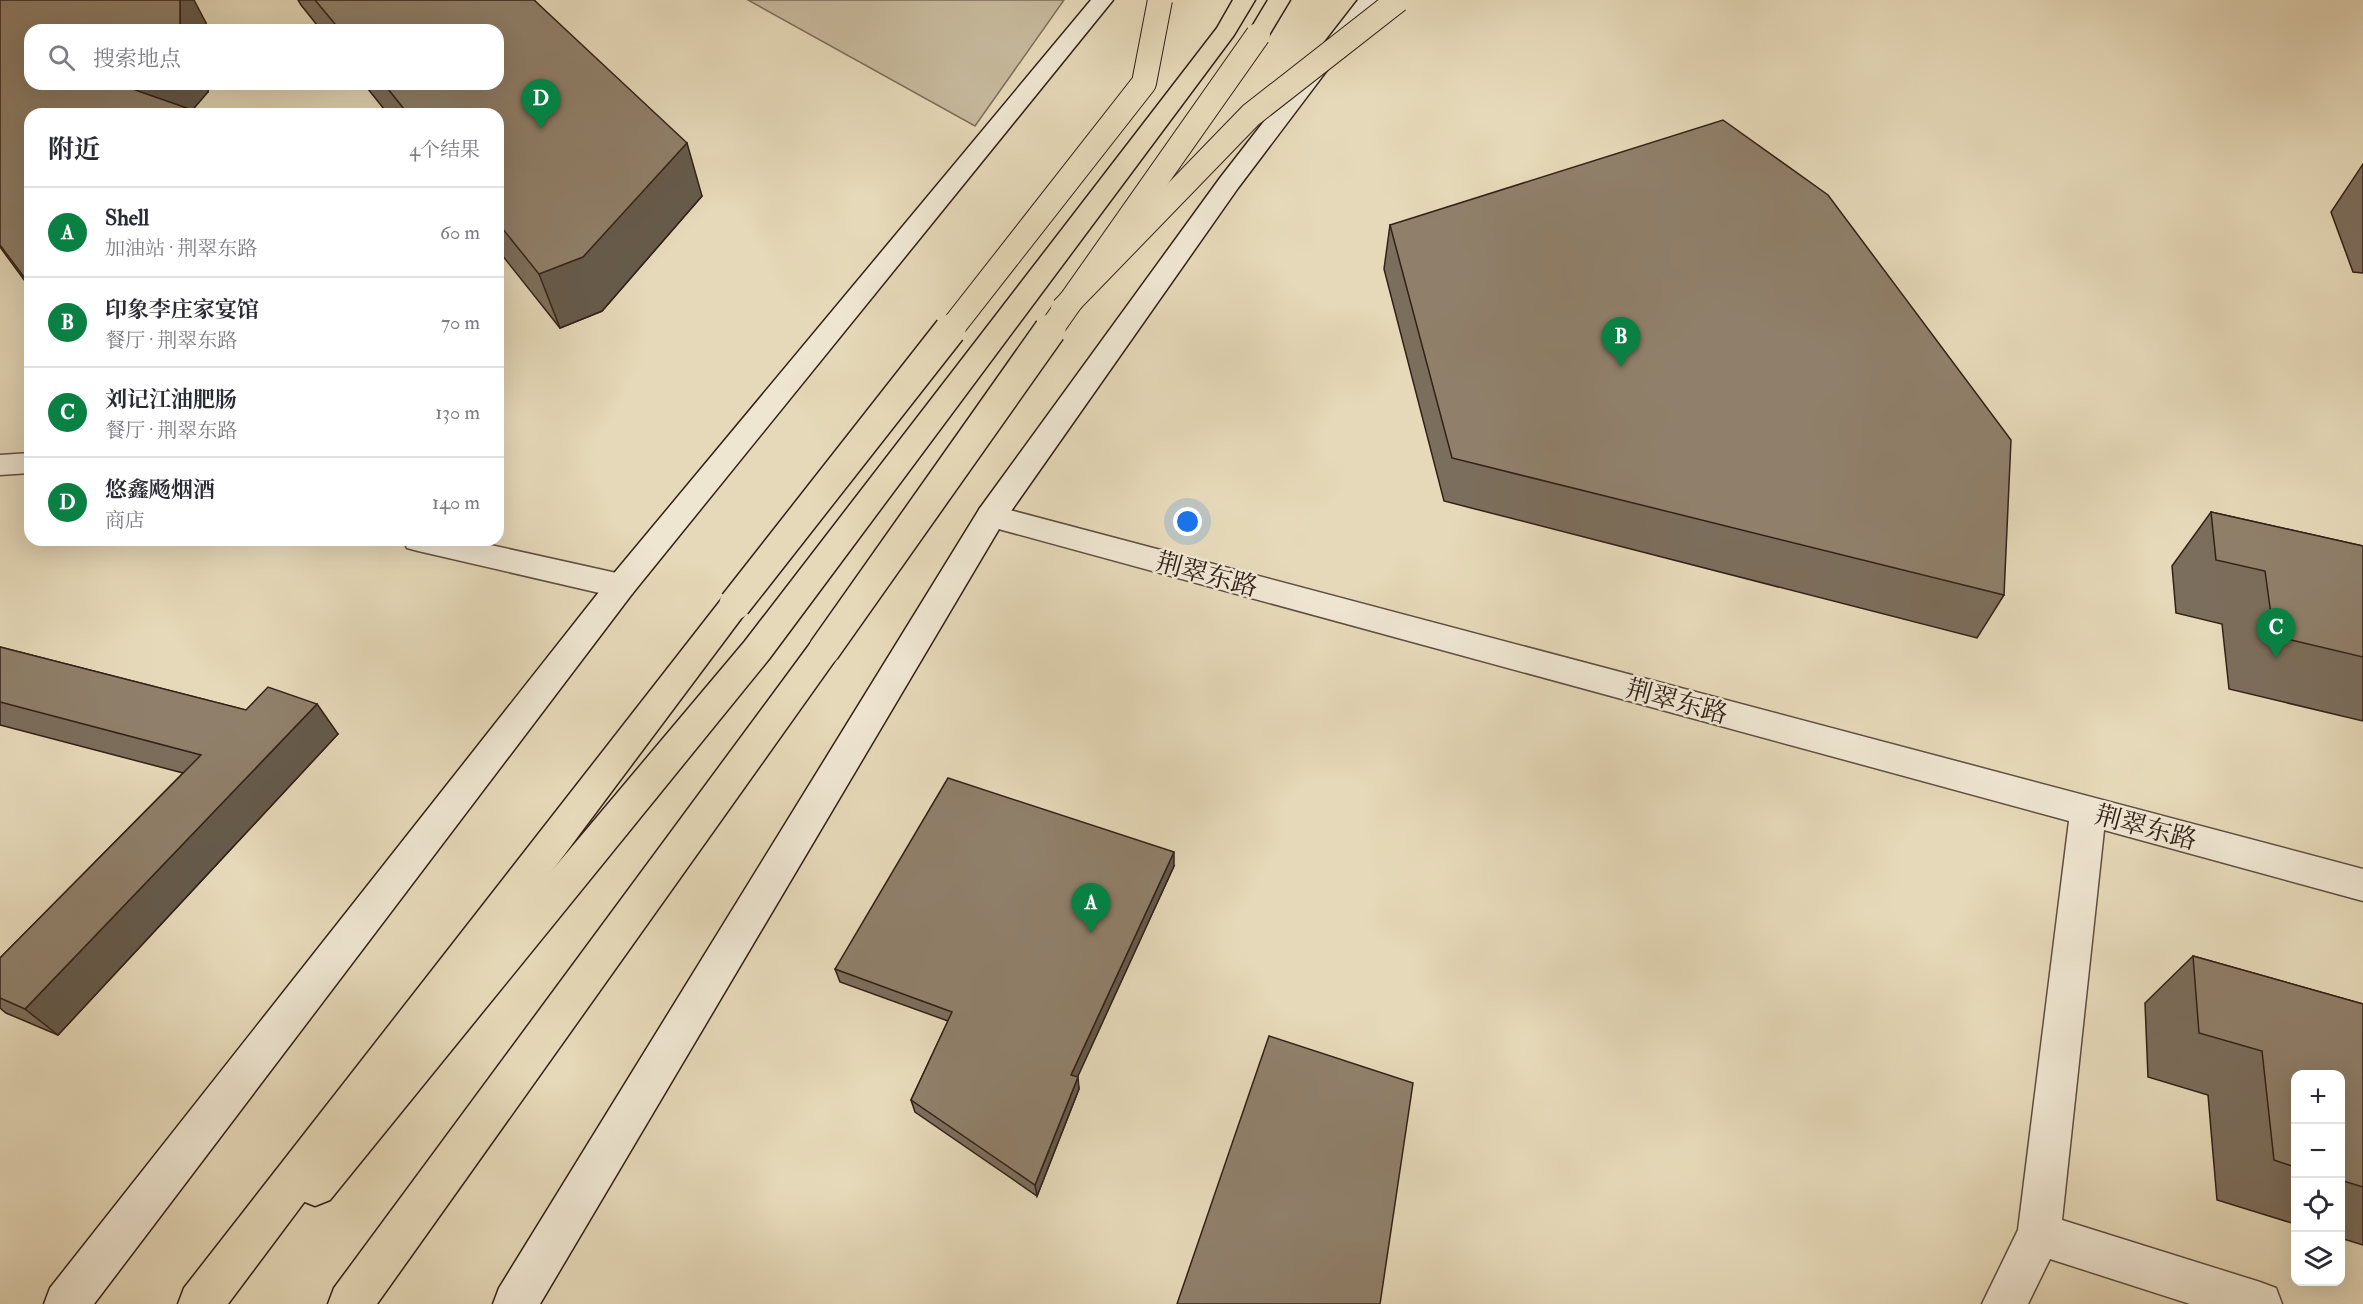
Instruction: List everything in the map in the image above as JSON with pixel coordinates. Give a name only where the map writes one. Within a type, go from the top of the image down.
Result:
[{"type":"main road","points":[[200,1304],[735,604],[1144,83],[1160,0]]},
{"type":"main road","points":[[216,1304],[757,650],[1219,39],[1244,0]]},
{"type":"main road","points":[[350,1304],[824,650],[1258,35],[1279,0]]},
{"type":"main road","points":[[1063,309],[1251,115],[1398,0]]},
{"type":"street","points":[[66,1304],[621,586],[1102,0]]},
{"type":"street","points":[[515,1304],[991,516],[1229,183],[1369,0]]},
{"type":"street","points":[[0,465],[24,464]]},
{"type":"street","name":"荆翠东路","points":[[991,516],[2363,885]]},
{"type":"street","points":[[444,546],[621,586]]},
{"type":"street","points":[[2004,1304],[2039,1234],[2088,812]]},
{"type":"street","points":[[2039,1234],[2260,1304]]},
{"type":"shaded area","points":[[748,0],[1064,0],[975,126]]},
{"type":"building","points":[[0,0],[180,0],[180,24],[24,24],[24,90],[135,90],[187,108],[24,108],[24,277],[0,245]]},
{"type":"building","points":[[315,0],[534,0],[687,143],[583,257],[539,274],[504,230],[504,108],[403,108],[389,90],[504,90],[504,24],[335,24]]},
{"type":"building","points":[[1723,120],[1828,195],[2011,440],[2004,595],[1452,458],[1390,225]]},
{"type":"building","points":[[2211,512],[2363,546],[2363,657],[2274,636],[2265,571],[2216,560]]},
{"type":"building","points":[[0,647],[246,710],[268,687],[317,704],[25,1009],[0,998],[0,958],[201,755],[0,702]]},
{"type":"building","points":[[948,778],[1174,852],[1071,1075],[1078,1077],[1035,1185],[911,1100],[952,1012],[835,969]]},
{"type":"building","points":[[2193,956],[2363,1004],[2363,1187],[2345,1182],[2345,1070],[2291,1070],[2291,1166],[2274,1160],[2262,1051],[2199,1033]]},
{"type":"building","points":[[1269,1036],[1413,1083],[1380,1304],[1177,1304]]},
{"type":"place","name":"悠鑫飏烟酒","points":[[541,129]]},
{"type":"place","name":"印象李庄家宴馆","points":[[1621,367]]},
{"type":"place","name":"刘记江油肥肠","points":[[2276,658]]},
{"type":"place","name":"Shell","points":[[1091,933]]}]
